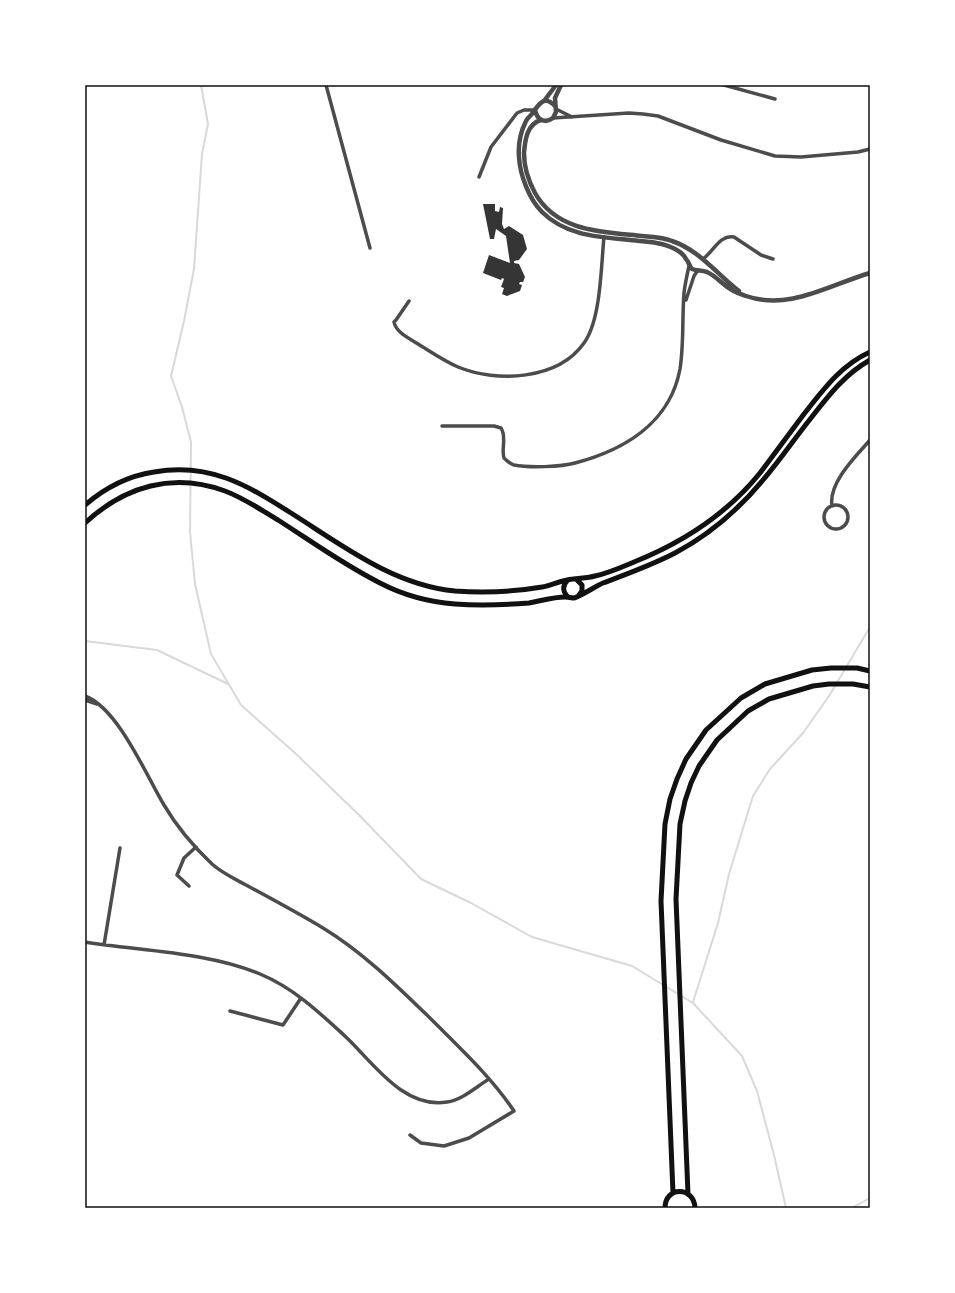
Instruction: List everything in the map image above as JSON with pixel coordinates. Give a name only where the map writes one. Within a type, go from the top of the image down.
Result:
[{"type":"main road","points":[[85,505],[106,489],[126,479],[161,471],[194,470],[217,475],[242,484],[264,496],[368,561],[391,574],[414,582],[442,589],[486,592],[554,585],[567,580],[600,575],[657,553],[686,538],[709,522],[730,505],[758,474],[818,397],[838,374],[852,362],[870,352]]},
{"type":"main road","points":[[85,522],[106,505],[131,491],[163,484],[193,483],[236,496],[367,576],[391,588],[416,597],[447,603],[486,605],[568,597],[573,598],[596,586],[677,552],[725,519],[745,501],[764,479],[835,388],[852,372],[870,360]]},
{"type":"main road","points":[[575,579],[582,585],[582,591],[579,596]]},
{"type":"main road","points":[[567,580],[563,588],[568,597]]},
{"type":"main road","points":[[674,1193],[661,901],[665,824],[670,799],[677,779],[686,759],[706,730],[740,698],[765,684],[812,670],[857,668],[870,671]]},
{"type":"main road","points":[[688,1194],[676,899],[680,824],[690,783],[699,766],[717,740],[748,711],[769,699],[813,686],[829,684],[853,684],[870,687]]},
{"type":"main road","points":[[665,1208],[667,1200],[674,1193],[681,1191],[688,1194],[695,1202],[695,1208]]},
{"type":"street","points":[[326,85],[370,248]]},
{"type":"street","points":[[556,85],[544,101],[538,104],[527,120],[520,142],[520,166],[532,199],[542,212],[560,226],[581,233],[662,238],[682,245],[698,255],[745,296]]},
{"type":"street","points":[[553,118],[556,114],[555,98],[561,85]]},
{"type":"street","points":[[724,85],[775,99]]},
{"type":"street","points":[[544,101],[551,102],[555,108],[575,118]]},
{"type":"street","points":[[479,177],[491,146],[517,113],[524,110],[535,110]]},
{"type":"street","points":[[535,110],[536,116],[541,120],[547,121],[553,118],[575,118],[629,113],[658,116],[721,140],[775,156],[800,157],[858,152],[870,149]]},
{"type":"street","points":[[541,120],[531,127],[527,135],[525,148],[526,174],[537,197],[546,208],[555,216],[564,221],[577,227],[604,235],[668,246],[683,255],[693,270],[707,272],[731,290],[745,296],[763,300],[792,300],[817,293],[870,273]]},
{"type":"street","points":[[409,300],[394,322],[396,328],[425,348],[458,367],[472,372],[500,376],[530,375],[548,369],[561,364],[577,353],[591,332],[596,310],[604,235]]},
{"type":"street","points":[[684,307],[694,276],[703,265],[703,260],[724,238],[734,238],[761,255],[773,259]]},
{"type":"street","points":[[442,426],[494,426],[502,428],[504,434],[502,454],[504,458],[514,465],[539,466],[570,464],[592,459],[624,445],[652,424],[673,392],[680,369],[684,293],[689,259],[692,256],[698,255]]},
{"type":"street","points":[[832,506],[831,500],[833,491],[841,476],[870,440]]},
{"type":"street","points":[[837,505],[843,507],[846,511],[848,516],[844,526],[839,528],[831,527],[824,519],[827,509],[832,506],[837,505]]},
{"type":"street","points":[[85,696],[94,700],[106,710],[119,727],[165,806],[182,831],[214,866],[222,872],[323,928],[366,958],[451,1039],[489,1079],[514,1111],[469,1138],[444,1146],[421,1142],[410,1135]]},
{"type":"street","points":[[85,700],[93,702],[106,710]]},
{"type":"street","points":[[189,886],[177,875],[184,858],[196,847]]},
{"type":"street","points":[[104,944],[120,848]]},
{"type":"street","points":[[85,942],[234,964],[260,973],[279,982],[302,998],[348,1039],[384,1077],[406,1093],[427,1101],[446,1102],[456,1100],[489,1079]]},
{"type":"street","points":[[230,1011],[283,1026],[302,998]]},
{"type":"building","points":[[483,204],[495,204],[495,211],[499,212],[500,207],[503,208],[502,224],[504,229],[509,226],[523,235],[527,249],[519,260],[514,261],[514,263],[519,264],[525,277],[523,282],[520,282],[519,284],[522,285],[520,291],[507,296],[502,294],[504,288],[501,287],[504,279],[502,278],[501,280],[483,273],[489,255],[510,263],[506,236],[496,229],[494,239],[490,239]]},
{"type":"waterway","points":[[201,85],[208,124],[202,154],[194,269],[171,376],[182,407],[191,442],[190,532],[195,584],[211,654],[241,705],[295,753],[360,816],[421,879],[471,903],[532,937],[632,966],[693,1003],[742,1056],[757,1091],[786,1208]]},
{"type":"waterway","points":[[693,1002],[718,923],[729,874],[753,796],[770,769],[803,733],[829,696],[870,627]]},
{"type":"waterway","points":[[85,641],[157,650],[228,684]]},
{"type":"waterway","points":[[852,1208],[870,1198]]}]
